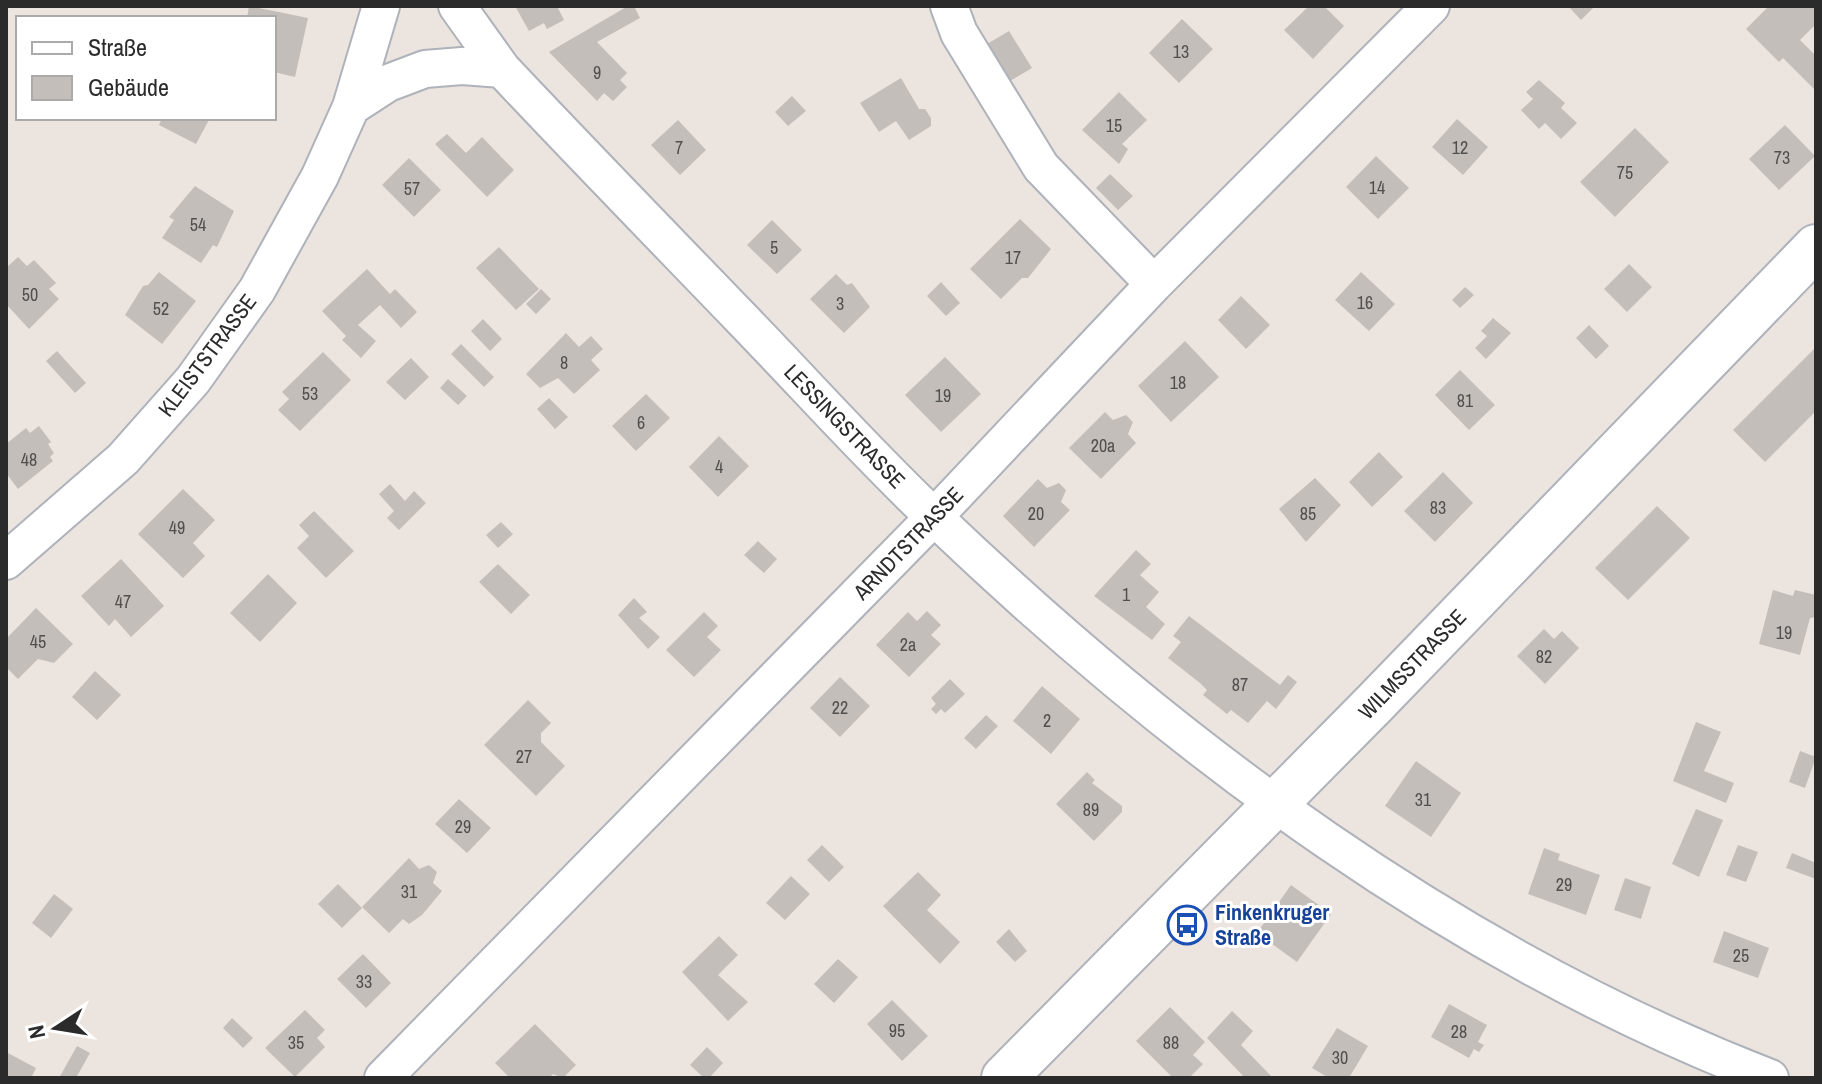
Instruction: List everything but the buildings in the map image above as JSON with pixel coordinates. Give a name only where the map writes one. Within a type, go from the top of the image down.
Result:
[{"type":"street","name":"KLEISTSTRASSE","points":[[6,561],[123,459],[193,380],[257,290],[320,176],[351,107],[381,6]]},
{"type":"street","name":"LESSINGSTRASSE","points":[[457,6],[502,69],[934,517],[1133,695],[1273,805]]},
{"type":"street","points":[[949,6],[959,33],[1041,167],[1154,284]]},
{"type":"street","name":"ARNDTSTRASSE","points":[[383,1078],[934,517],[1154,284],[1431,6]]},
{"type":"street","points":[[351,107],[388,83],[425,69],[462,66],[502,69]]},
{"type":"street","name":"WILMSSTRASSE","points":[[1004,1078],[1816,247]]},
{"type":"street","points":[[1273,805],[1499,950],[1625,1017],[1693,1064],[1770,1078]]},
{"type":"place","name":"Finkenkruger Straße","points":[[1187,925]]}]
